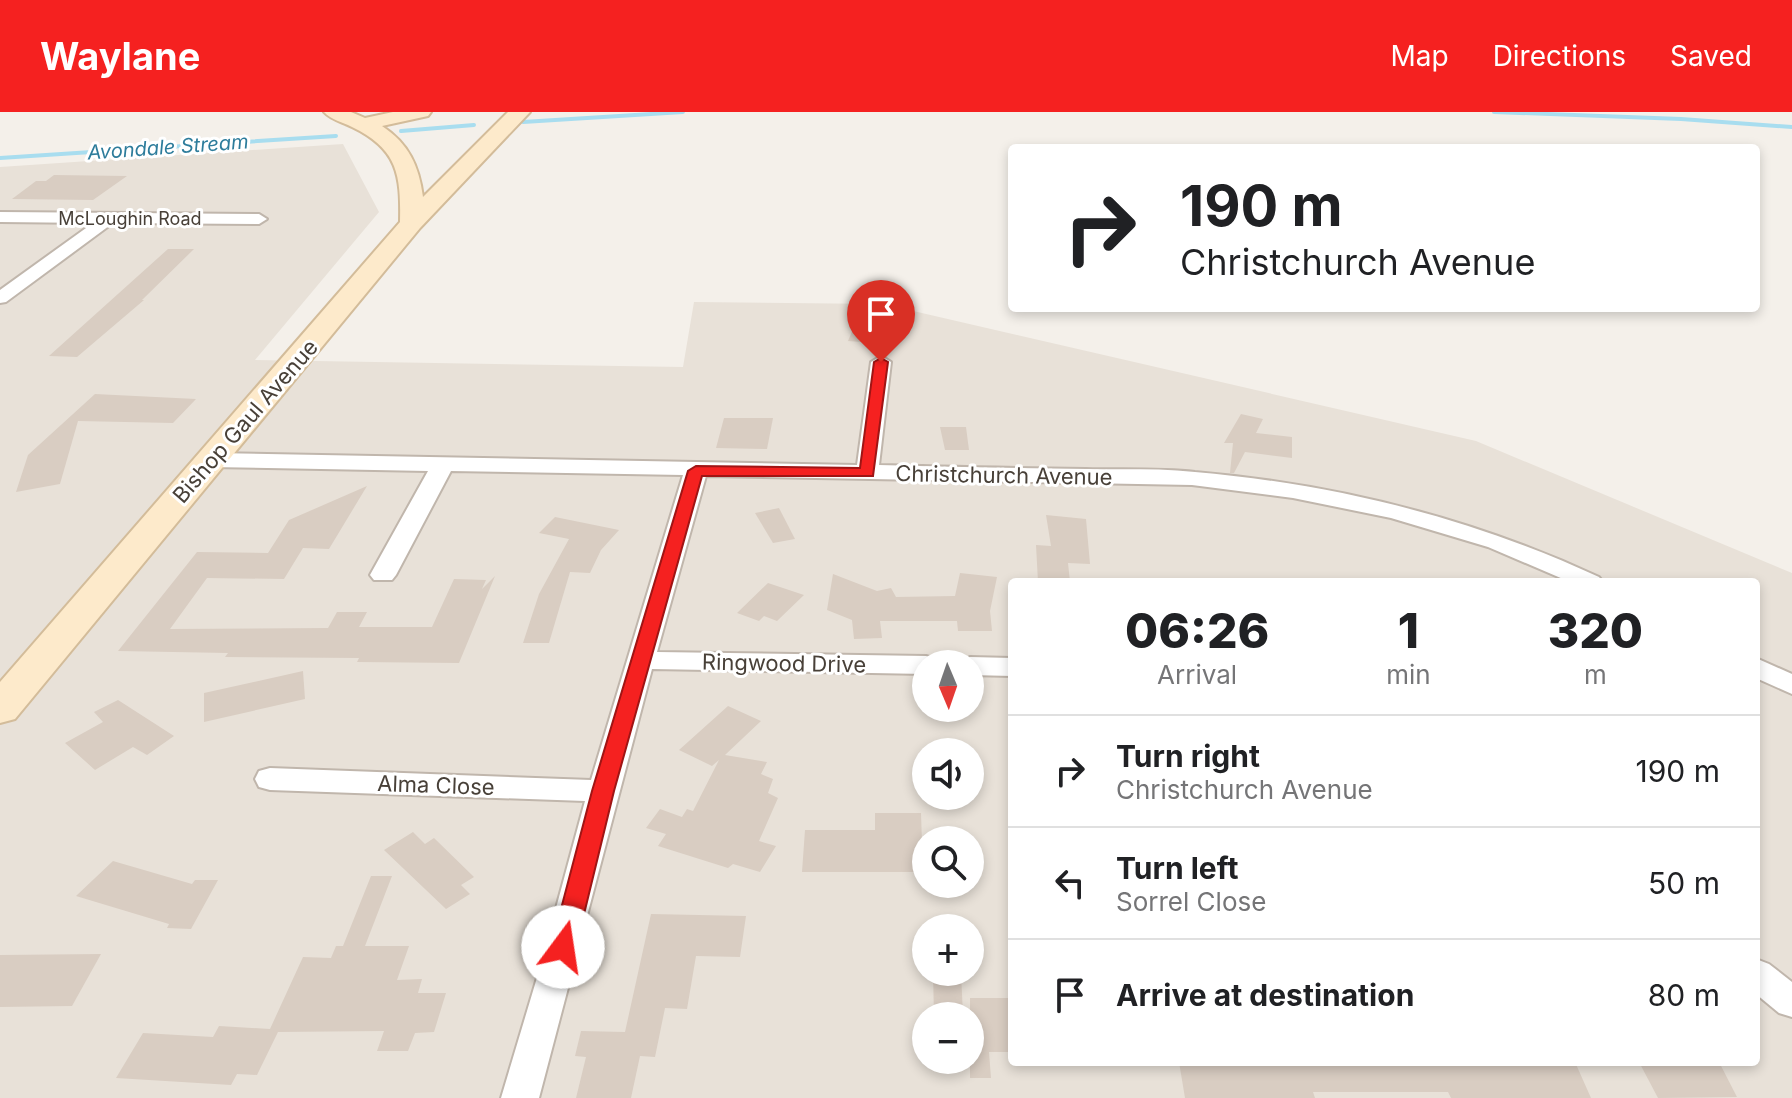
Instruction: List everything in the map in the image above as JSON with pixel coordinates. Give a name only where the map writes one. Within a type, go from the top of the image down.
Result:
[{"type":"main road","points":[[334,112],[364,124],[386,137],[400,151],[413,187],[412,223]]},
{"type":"main road","points":[[364,124],[421,112]]},
{"type":"main road","name":"Bishop Gaul Avenue","points":[[4,699],[412,223],[484,145],[520,112]]},
{"type":"street","name":"McLoughin Road","points":[[0,217],[259,219]]},
{"type":"street","points":[[0,298],[108,219]]},
{"type":"street","points":[[867,472],[881,362]]},
{"type":"street","name":"Christchurch Avenue","points":[[211,460],[696,471],[1144,476],[1239,482],[1307,492],[1396,513],[1520,550],[1581,578]]},
{"type":"street","points":[[383,575],[442,466]]},
{"type":"street","points":[[520,1098],[557,971],[603,791],[696,471]]},
{"type":"street","name":"Ringwood Drive","points":[[641,660],[912,665]]},
{"type":"street","points":[[984,666],[1008,667]]},
{"type":"street","points":[[1760,669],[1792,685]]},
{"type":"street","name":"Alma Close","points":[[270,779],[603,791]]},
{"type":"street","points":[[1760,977],[1792,1002]]},
{"type":"shaded area","points":[[343,144],[379,212],[255,360],[683,367],[694,302],[883,304],[1476,441],[1792,573],[1792,1098],[0,1098],[0,167]]},
{"type":"building","points":[[54,175],[127,176],[93,200],[12,199],[36,181],[46,181]]},
{"type":"building","points":[[168,249],[194,249],[144,300],[77,357],[49,356]]},
{"type":"building","points":[[858,317],[884,319],[875,343],[848,341]]},
{"type":"building","points":[[95,394],[196,399],[173,423],[78,421],[60,484],[16,492],[28,455]]},
{"type":"building","points":[[1241,414],[1263,419],[1256,433],[1292,437],[1292,458],[1245,452],[1234,473],[1230,473],[1233,443],[1224,443]]},
{"type":"building","points":[[724,418],[773,418],[767,449],[716,448]]},
{"type":"building","points":[[940,427],[966,427],[969,450],[945,450]]},
{"type":"building","points":[[367,486],[329,549],[303,548],[284,579],[207,578],[170,629],[328,628],[337,612],[367,612],[359,627],[432,627],[454,579],[486,580],[482,589],[495,576],[459,663],[357,662],[359,658],[225,657],[228,653],[118,651],[197,552],[268,553],[289,520]]},
{"type":"building","points":[[779,508],[795,539],[773,543],[755,513]]},
{"type":"building","points":[[1046,515],[1086,519],[1090,564],[1068,563],[1070,578],[1038,578],[1036,545],[1051,546]]},
{"type":"building","points":[[555,517],[619,530],[601,550],[590,573],[570,572],[549,643],[523,643],[539,594],[569,539],[539,533]]},
{"type":"building","points":[[960,573],[997,577],[990,611],[992,631],[958,631],[957,621],[880,621],[882,638],[854,639],[852,620],[827,610],[833,574],[877,591],[891,588],[896,597],[955,596]]},
{"type":"building","points":[[768,583],[804,595],[777,621],[764,616],[759,621],[737,613]]},
{"type":"building","points":[[303,671],[305,699],[204,722],[204,693]]},
{"type":"building","points":[[118,700],[174,736],[147,755],[133,747],[95,770],[65,743],[103,722],[94,712]]},
{"type":"building","points":[[728,706],[761,721],[725,755],[767,762],[761,774],[773,779],[768,793],[778,798],[759,841],[776,846],[760,872],[733,864],[728,868],[658,846],[666,834],[646,828],[660,809],[682,817],[687,809],[693,811],[719,760],[712,766],[679,750]]},
{"type":"building","points":[[875,813],[921,813],[921,826],[912,826],[912,872],[802,872],[805,830],[875,830]]},
{"type":"building","points":[[413,832],[425,844],[434,838],[474,877],[461,885],[470,894],[446,909],[384,850]]},
{"type":"building","points":[[113,861],[192,884],[195,880],[218,880],[191,929],[167,928],[169,924],[76,896]]},
{"type":"building","points":[[371,876],[392,876],[365,946],[409,946],[397,980],[422,979],[418,993],[446,993],[434,1032],[415,1033],[408,1051],[377,1051],[384,1031],[278,1032],[257,1075],[237,1074],[231,1085],[116,1078],[143,1033],[213,1037],[219,1026],[270,1029],[303,957],[331,958],[336,946],[343,946]]},
{"type":"building","points":[[651,914],[746,916],[740,957],[696,956],[687,1009],[665,1008],[655,1057],[640,1056],[631,1098],[576,1098],[586,1057],[575,1056],[581,1031],[625,1032]]},
{"type":"building","points":[[101,954],[72,1006],[0,1007],[0,955]]},
{"type":"building","points":[[933,986],[962,986],[962,1002],[934,1002]]},
{"type":"building","points":[[970,998],[1008,998],[1008,1052],[989,1052],[991,1078],[970,1078],[970,1074],[984,1074],[984,1002],[970,1002]]},
{"type":"building","points":[[1180,1066],[1577,1066],[1591,1098],[1451,1098],[1448,1092],[1313,1092],[1315,1098],[1185,1098]]},
{"type":"building","points":[[1641,1066],[1721,1066],[1737,1097],[1658,1098]]},
{"type":"waterway","name":"Avondale Stream","points":[[523,122],[683,112]]},
{"type":"waterway","name":"Avondale Stream","points":[[1494,112],[1681,119],[1792,127]]},
{"type":"waterway","name":"Avondale Stream","points":[[401,131],[474,125]]},
{"type":"waterway","name":"Avondale Stream","points":[[0,158],[336,136]]},
{"type":"route","points":[[563,947],[603,791],[696,471],[867,472],[881,362]]}]
